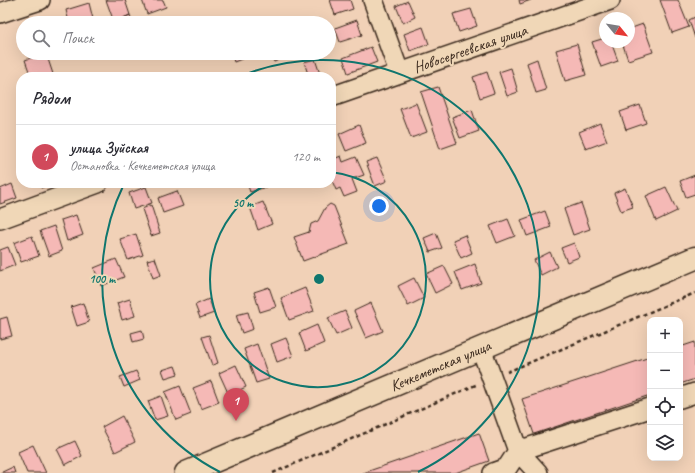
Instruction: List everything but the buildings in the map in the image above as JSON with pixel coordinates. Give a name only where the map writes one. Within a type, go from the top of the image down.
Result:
[{"type":"main road","name":"Кечкеметская улица","points":[[186,473],[207,469],[481,348],[695,258]]},
{"type":"street","points":[[0,13],[40,0]]},
{"type":"street","points":[[373,0],[399,72]]},
{"type":"street","name":"Новосергеевская улица","points":[[336,95],[569,7],[610,0]]},
{"type":"street","points":[[0,219],[84,188]]},
{"type":"street","points":[[481,348],[518,451],[538,473]]},
{"type":"street","points":[[683,397],[695,393]]},
{"type":"street","points":[[493,473],[507,468],[518,451],[647,409]]},
{"type":"place","name":"улица Зуйская","points":[[236,421]]}]
